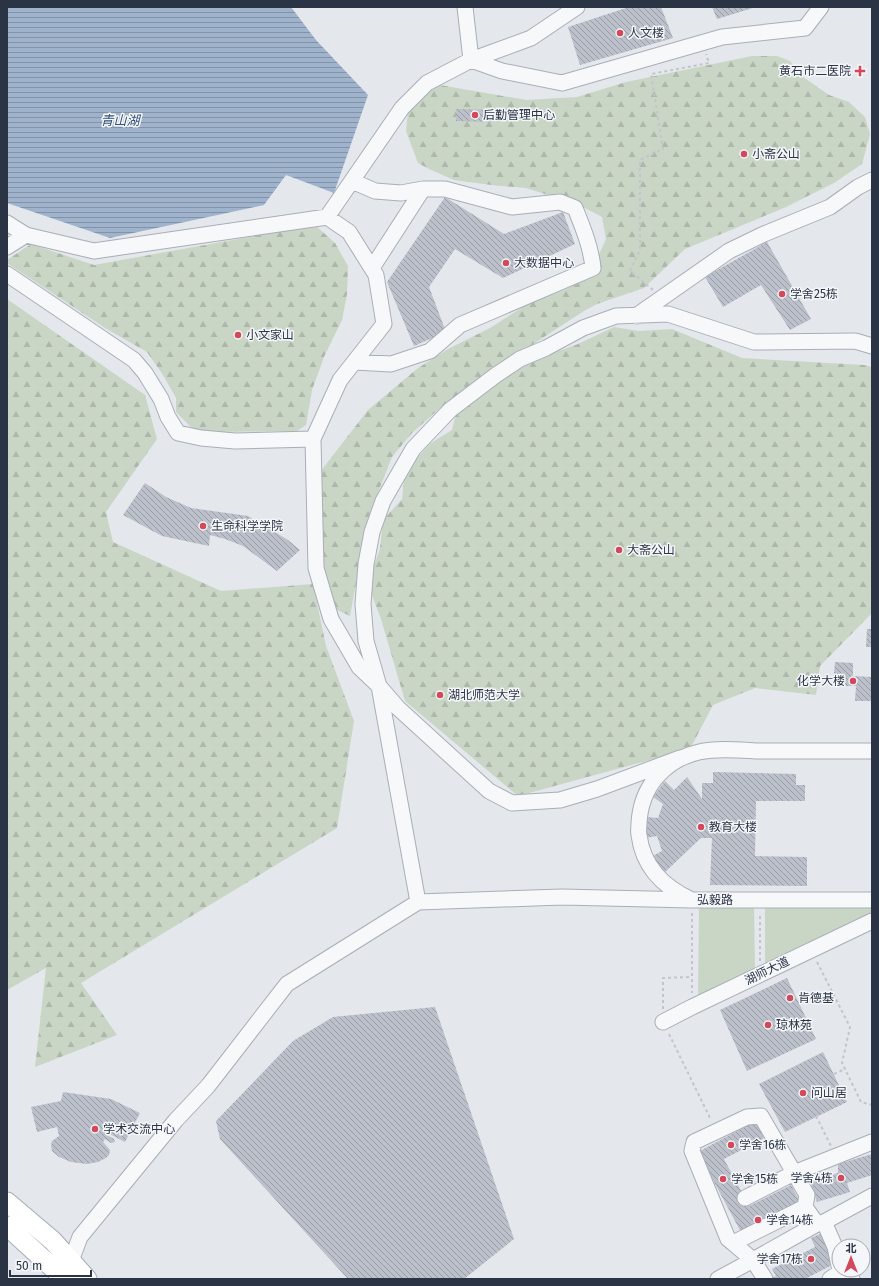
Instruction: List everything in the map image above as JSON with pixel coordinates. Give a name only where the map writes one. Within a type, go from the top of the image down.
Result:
[{"type":"main road","points":[[7,1202],[54,1241],[63,1274]]},
{"type":"main road","points":[[7,1226],[63,1274],[86,1279]]},
{"type":"street","points":[[464,7],[471,60]]},
{"type":"street","points":[[327,217],[402,108],[427,83],[471,60],[531,38],[577,7]]},
{"type":"street","points":[[471,60],[502,71],[562,83],[722,37],[805,28],[820,7]]},
{"type":"street","points":[[635,316],[729,251],[764,234],[830,206],[858,187],[872,180]]},
{"type":"street","points":[[352,181],[375,191],[401,194],[422,189],[445,189],[512,207],[560,202],[575,208],[584,230],[592,257],[593,268],[460,325],[430,351],[391,364],[354,362]]},
{"type":"street","points":[[372,268],[422,189]]},
{"type":"street","points":[[7,223],[26,235],[94,251],[327,217],[349,232],[376,275],[384,324],[340,380],[314,438],[316,568],[331,619],[358,667],[380,686],[398,708],[489,791],[512,803],[560,800],[597,789],[680,758]]},
{"type":"street","points":[[7,247],[26,235]]},
{"type":"street","points":[[7,274],[134,360],[145,373],[161,399],[168,417],[178,434],[235,441],[314,438]]},
{"type":"street","points":[[418,902],[380,686],[366,641],[363,604],[366,564],[372,532],[383,502],[413,449],[450,410],[496,375],[520,359],[546,348],[583,328],[616,316],[668,314],[754,342],[855,341],[872,346]]},
{"type":"street","name":"弘毅路","points":[[872,751],[708,750],[680,758],[665,767],[654,779],[646,792],[640,810],[638,834],[645,858],[662,882],[677,893],[692,900],[872,900]]},
{"type":"street","points":[[63,1274],[80,1237],[176,1120],[208,1086],[287,984],[418,902],[562,897],[692,900]]},
{"type":"street","name":"湖师大道","points":[[663,1022],[872,921]]},
{"type":"street","points":[[765,1279],[753,1260],[728,1239],[692,1151],[694,1142],[747,1117],[761,1116],[807,1195],[805,1206]]},
{"type":"street","points":[[745,1198],[794,1173],[872,1142]]},
{"type":"street","points":[[718,1279],[872,1196]]},
{"type":"street","points":[[805,1206],[820,1223],[831,1240]]},
{"type":"street","points":[[732,1243],[805,1206]]},
{"type":"path","points":[[662,298],[630,271],[640,250],[640,160],[663,150],[651,74],[709,63],[706,52]]},
{"type":"path","points":[[692,900],[692,1007]]},
{"type":"path","points":[[760,900],[760,975]]},
{"type":"path","points":[[811,950],[850,1028],[842,1063],[861,1102],[872,1105]]},
{"type":"path","points":[[692,977],[663,978],[663,1022],[707,1111]]},
{"type":"path","points":[[834,1074],[845,1069]]},
{"type":"path","points":[[816,1116],[827,1138]]},
{"type":"green space","points":[[752,56],[777,56],[790,61],[803,77],[829,95],[849,102],[865,117],[870,134],[862,164],[834,183],[786,207],[685,249],[644,288],[597,304],[584,311],[521,352],[480,382],[439,409],[412,433],[392,457],[368,518],[350,616],[331,607],[324,593],[320,472],[368,410],[418,368],[448,349],[490,328],[526,305],[564,290],[589,276],[606,239],[602,217],[579,205],[526,188],[454,180],[418,163],[406,131],[409,102],[440,85],[526,100],[577,97],[626,82]]},
{"type":"green space","points":[[315,225],[335,243],[348,266],[347,294],[342,320],[324,357],[312,390],[306,425],[297,431],[196,432],[176,412],[176,398],[163,375],[147,352],[105,328],[7,263],[7,260],[31,244],[94,265]]},
{"type":"green space","points":[[7,299],[145,395],[157,439],[106,512],[113,542],[221,591],[313,584],[326,646],[354,721],[337,828],[81,983],[117,1035],[35,1067],[46,968],[7,990]]},
{"type":"green space","points":[[614,327],[639,331],[672,329],[742,358],[864,365],[872,367],[872,613],[820,666],[816,695],[755,688],[713,705],[690,749],[518,796],[405,701],[381,619],[370,590],[373,568],[380,549],[383,520],[402,499],[404,481],[416,459],[431,443],[452,430],[457,410],[500,377],[523,364],[578,344]]},
{"type":"green space","points":[[754,906],[755,969],[698,999],[699,907]]},
{"type":"green space","points":[[872,907],[872,916],[765,965],[765,908]]},
{"type":"water","name":"青山湖","points":[[7,7],[291,7],[316,40],[368,95],[334,193],[286,175],[264,205],[110,238],[7,203]]},
{"type":"building","name":"人文楼","points":[[629,7],[661,7],[673,38],[580,65],[568,27]]},
{"type":"building","points":[[712,7],[756,7],[717,19]]},
{"type":"building","name":"后勤管理中心","points":[[456,109],[495,110],[494,122],[456,121]]},
{"type":"building","name":"大数据中心","points":[[445,197],[504,234],[563,212],[575,244],[503,278],[455,249],[429,287],[446,332],[414,346],[387,282]]},
{"type":"building","name":"学舍25栋","points":[[767,242],[811,319],[790,330],[761,285],[723,307],[705,277]]},
{"type":"building","name":"生命科学学院","points":[[145,483],[166,497],[191,508],[248,516],[288,540],[300,550],[277,571],[243,546],[225,539],[210,535],[209,546],[162,536],[123,515]]},
{"type":"building","name":"化学大楼","points":[[867,629],[872,629],[872,647],[866,647]]},
{"type":"building","name":"化学大楼","points":[[835,662],[853,663],[853,676],[872,677],[872,701],[855,701],[856,686],[833,686]]},
{"type":"building","name":"教育大楼","points":[[713,772],[796,774],[796,785],[805,785],[805,801],[756,801],[755,856],[807,857],[807,886],[710,885],[712,838],[701,838],[664,873],[651,857],[662,851],[657,836],[646,838],[646,817],[658,818],[663,804],[653,797],[665,781],[674,790],[687,777],[702,799],[702,783],[713,783]]},
{"type":"building","name":"琼林苑","points":[[787,978],[816,1039],[747,1071],[720,1010]]},
{"type":"building","points":[[435,1007],[514,1239],[464,1279],[348,1279],[220,1139],[216,1121],[293,1041],[333,1017]]},
{"type":"building","name":"问山居","points":[[823,1052],[847,1102],[785,1132],[759,1084]]},
{"type":"building","name":"学术交流中心","points":[[63,1092],[111,1099],[140,1113],[125,1142],[108,1133],[107,1135],[114,1139],[115,1142],[111,1143],[105,1139],[103,1142],[110,1150],[109,1155],[106,1158],[98,1162],[87,1164],[71,1162],[59,1157],[52,1151],[52,1141],[59,1136],[57,1127],[37,1132],[31,1107],[61,1101]]},
{"type":"building","points":[[756,1121],[764,1138],[724,1159],[749,1206],[791,1185],[801,1204],[742,1234],[698,1152]]},
{"type":"building","name":"学舍4栋","points":[[872,1154],[872,1175],[847,1183],[850,1192],[817,1202],[810,1181],[838,1173],[838,1164]]},
{"type":"building","name":"学舍17栋","points":[[822,1233],[831,1251],[831,1253],[828,1254],[831,1259],[831,1266],[805,1279],[770,1279],[776,1276],[772,1269],[815,1247],[811,1238]]},
{"type":"place","name":"人文楼","points":[[620,33]]},
{"type":"place","name":"黄石市二医院","points":[[860,71]]},
{"type":"place","name":"后勤管理中心","points":[[475,115]]},
{"type":"place","name":"小斋公山","points":[[744,154]]},
{"type":"place","name":"大数据中心","points":[[506,263]]},
{"type":"place","name":"学舍25栋","points":[[782,294]]},
{"type":"place","name":"小文家山","points":[[238,335]]},
{"type":"place","name":"生命科学学院","points":[[203,526]]},
{"type":"place","name":"大斋公山","points":[[619,550]]},
{"type":"place","name":"化学大楼","points":[[853,681]]},
{"type":"place","name":"湖北师范大学","points":[[440,695]]},
{"type":"place","name":"教育大楼","points":[[701,827]]},
{"type":"place","name":"肯德基","points":[[790,998]]},
{"type":"place","name":"琼林苑","points":[[768,1025]]},
{"type":"place","name":"问山居","points":[[803,1093]]},
{"type":"place","name":"学术交流中心","points":[[95,1129]]},
{"type":"place","name":"学舍16栋","points":[[731,1145]]},
{"type":"place","name":"学舍4栋","points":[[841,1178]]},
{"type":"place","name":"学舍15栋","points":[[723,1179]]},
{"type":"place","name":"学舍14栋","points":[[758,1220]]},
{"type":"place","name":"学舍17栋","points":[[811,1259]]}]
